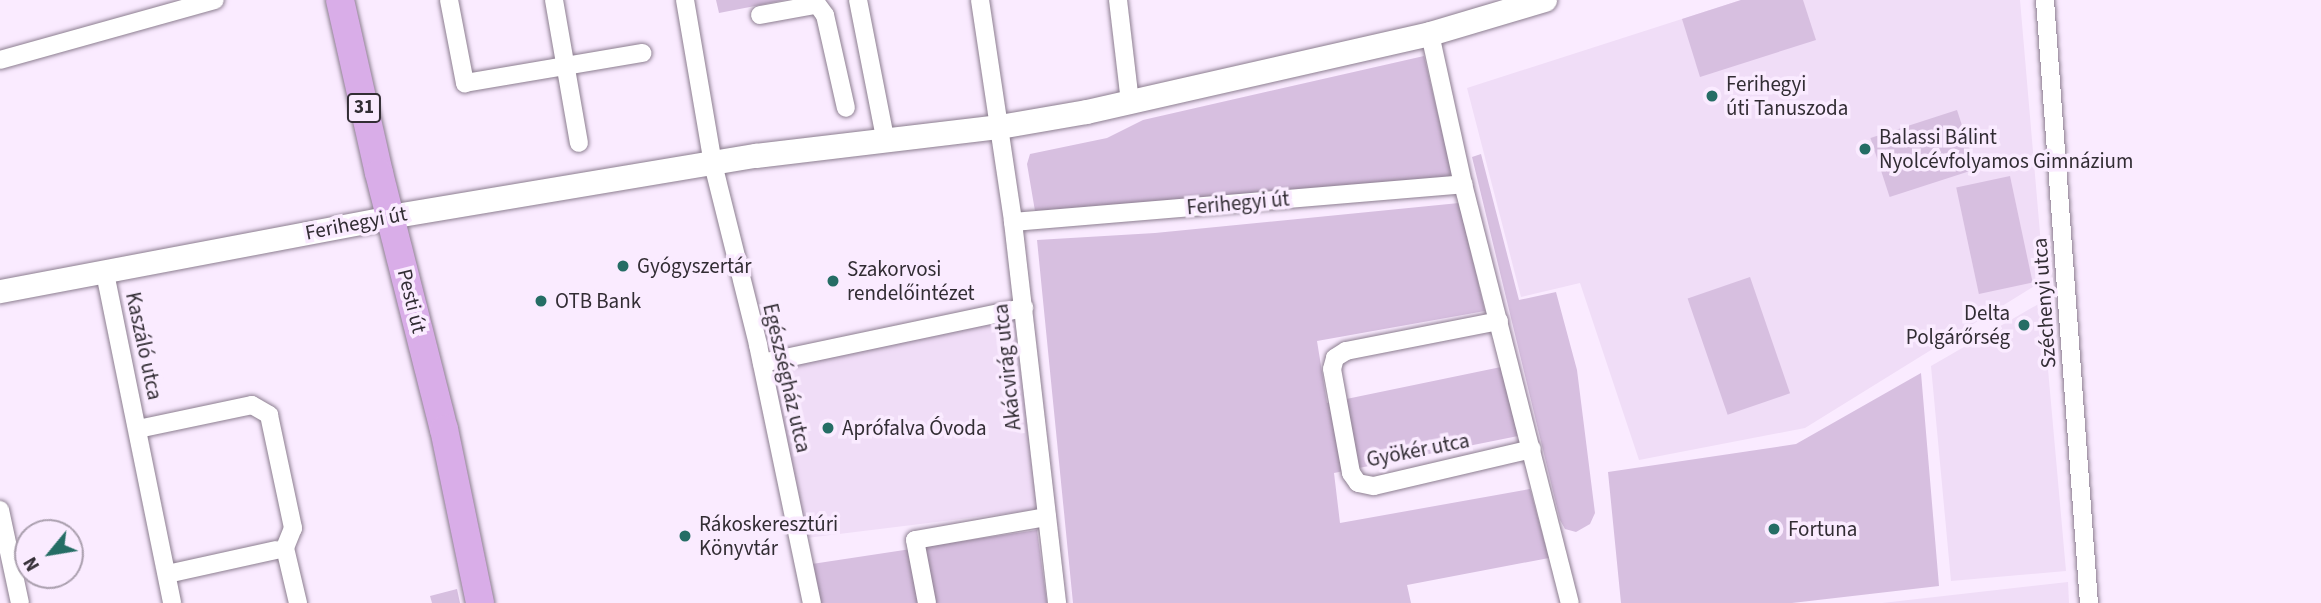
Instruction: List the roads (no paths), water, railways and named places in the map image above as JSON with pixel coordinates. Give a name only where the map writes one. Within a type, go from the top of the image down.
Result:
[{"type":"main road","name":"Pesti út","points":[[340,0],[443,429],[480,603]]},
{"type":"main road","name":"Ferihegyi út","points":[[390,216],[713,163],[886,138],[1000,127],[1130,102],[1430,34],[1496,8],[1545,0]]},
{"type":"street","points":[[0,60],[215,0]]},
{"type":"street","points":[[449,0],[465,83],[642,53]]},
{"type":"street","points":[[554,0],[579,143]]},
{"type":"street","points":[[685,0],[713,163]]},
{"type":"street","points":[[858,0],[886,138]]},
{"type":"street","points":[[980,0],[1000,127]]},
{"type":"street","points":[[1118,0],[1130,102]]},
{"type":"street","name":"Széchenyi utca","points":[[2045,0],[2089,603]]},
{"type":"street","points":[[760,15],[815,2],[825,15],[846,108]]},
{"type":"street","points":[[1430,34],[1463,184],[1570,603]]},
{"type":"street","name":"Akácvirág utca","points":[[1000,127],[1058,603]]},
{"type":"street","name":"Egészségház utca","points":[[713,163],[762,363],[812,603]]},
{"type":"street","name":"Ferihegyi út","points":[[1013,222],[1463,184]]},
{"type":"street","name":"Ferihegyi út","points":[[0,291],[105,273],[390,216]]},
{"type":"street","name":"Kaszáló utca","points":[[105,273],[172,603]]},
{"type":"street","points":[[762,363],[1024,308]]},
{"type":"street","name":"Gyökér utca","points":[[1499,321],[1346,351],[1335,358],[1332,369],[1351,473],[1358,482],[1374,486],[1532,449]]},
{"type":"street","name":"Kaszáló utca","points":[[138,429],[252,405],[269,415],[293,528],[285,548],[298,603]]},
{"type":"street","points":[[0,510],[20,603]]},
{"type":"street","points":[[927,603],[915,540],[1047,517]]},
{"type":"street","points":[[166,574],[276,550]]},
{"type":"place","name":"Ferihegyi úti Tanuszoda","points":[[1712,96]]},
{"type":"place","name":"Balassi Bálint Nyolcévfolyamos Gimnázium","points":[[1865,149]]},
{"type":"place","name":"Gyógyszertár","points":[[623,266]]},
{"type":"place","name":"Szakorvosi rendelőintézet","points":[[833,281]]},
{"type":"place","name":"OTB Bank","points":[[541,301]]},
{"type":"place","name":"Delta Polgárőrség","points":[[2024,325]]},
{"type":"place","name":"Aprófalva Óvoda","points":[[828,428]]},
{"type":"place","name":"Fortuna","points":[[1774,529]]},
{"type":"place","name":"Rákoskeresztúri Könyvtár","points":[[685,536]]}]
